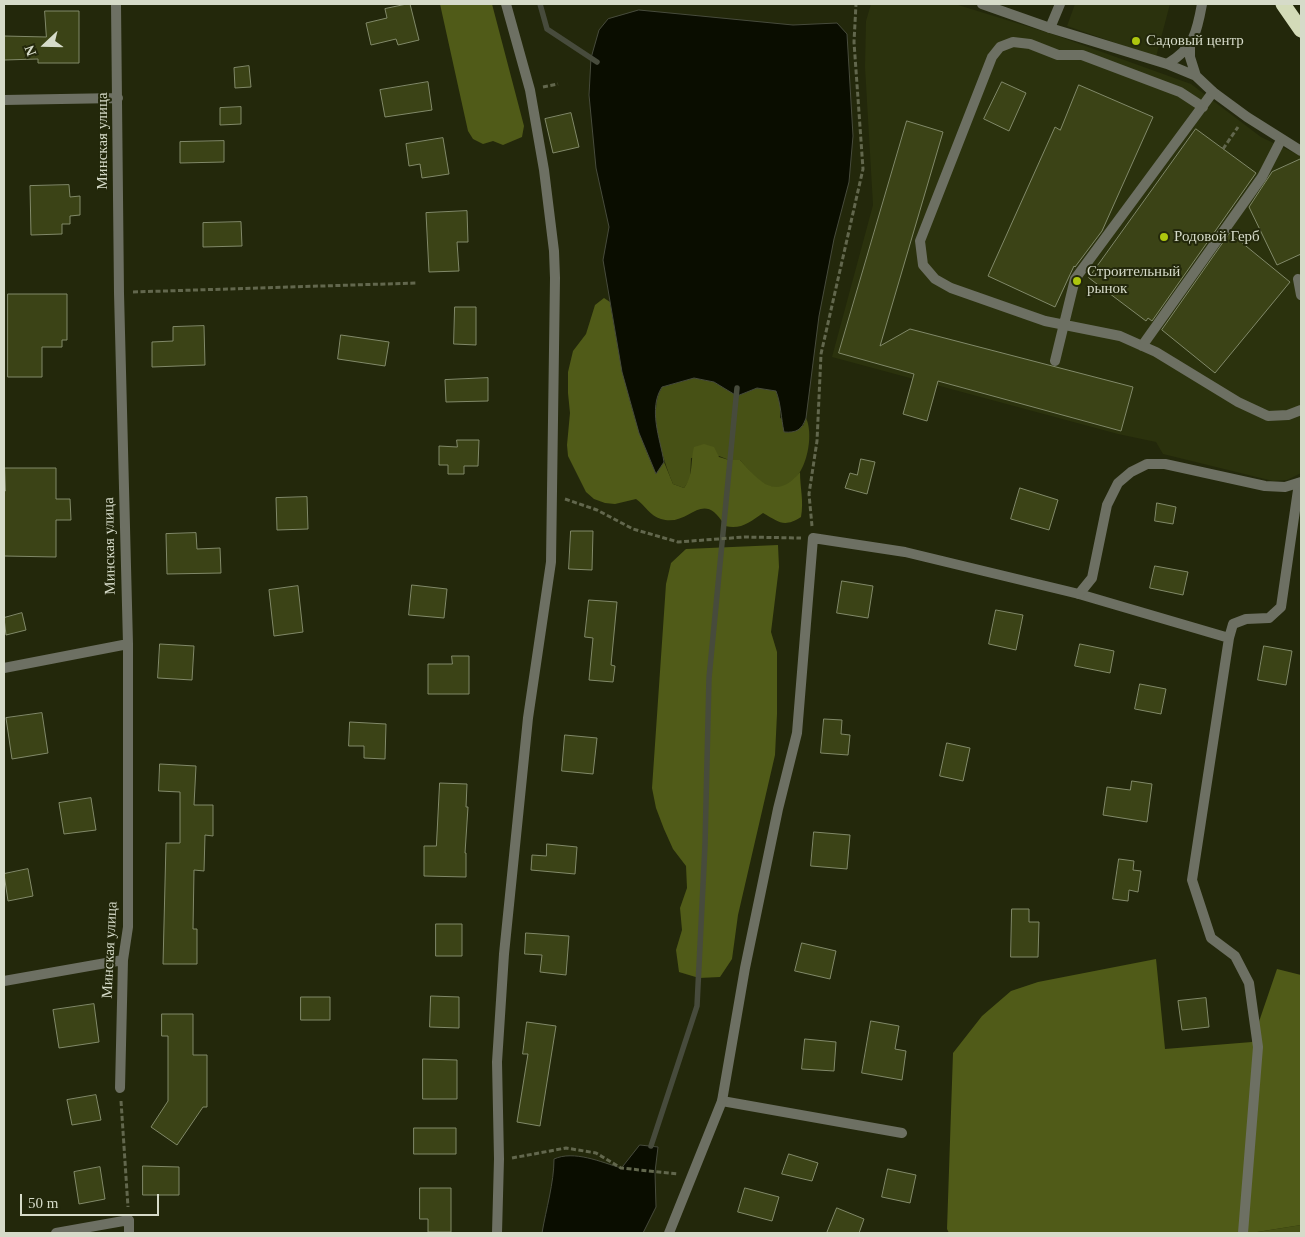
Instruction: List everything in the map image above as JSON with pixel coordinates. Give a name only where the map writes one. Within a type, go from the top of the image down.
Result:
[{"type":"highway","points":[[1283,4],[1301,30]]},
{"type":"street","name":"Минская улица","points":[[116,4],[128,644],[128,927],[123,960],[120,1088]]},
{"type":"street","points":[[497,1233],[499,1159],[497,1062],[504,954],[528,718],[551,562],[555,288],[554,251],[544,170],[530,90],[506,4]]},
{"type":"street","points":[[982,4],[1050,28],[1167,64],[1196,76],[1213,92],[1301,151]]},
{"type":"street","points":[[1050,28],[1060,4]]},
{"type":"street","points":[[1167,64],[1180,57],[1190,45],[1198,30],[1202,4]]},
{"type":"street","points":[[1203,107],[1180,92],[1082,55],[1058,55],[1030,44],[1013,42],[1000,47],[992,57],[920,242],[924,265],[935,279],[951,288],[1045,321],[1064,323],[1120,336],[1156,352],[1238,402],[1268,416],[1288,415],[1301,410]]},
{"type":"street","points":[[1190,45],[1190,57],[1196,76]]},
{"type":"street","points":[[1055,361],[1075,279],[1213,92]]},
{"type":"street","points":[[4,100],[118,98]]},
{"type":"street","points":[[1142,346],[1262,176],[1282,140]]},
{"type":"street","points":[[1298,279],[1301,295]]},
{"type":"street","points":[[1079,594],[1092,578],[1107,505],[1118,483],[1131,472],[1147,464],[1165,464],[1265,486],[1285,488],[1300,483],[1281,607],[1269,618],[1246,618],[1233,624],[1229,638],[1192,880],[1212,938],[1235,956],[1249,983],[1258,1048],[1242,1233]]},
{"type":"street","points":[[669,1233],[722,1101],[747,958],[778,809],[798,734],[813,538],[905,552],[1079,594],[1229,638]]},
{"type":"street","points":[[4,668],[128,644]]},
{"type":"street","points":[[4,981],[123,960]]},
{"type":"street","points":[[722,1101],[902,1133]]},
{"type":"street","points":[[56,1233],[129,1220],[128,1233]]},
{"type":"path","points":[[551,493],[597,510],[632,529],[678,542],[744,537],[813,538],[809,494],[817,441],[822,354],[863,169],[854,42],[856,4]]},
{"type":"path","points":[[1224,149],[1235,131]]},
{"type":"path","points":[[120,293],[416,283]]},
{"type":"path","points":[[120,1088],[129,1220]]},
{"type":"path","points":[[499,1159],[566,1148],[596,1153],[621,1168],[681,1174],[693,1172]]},
{"type":"shaded area","points":[[440,4],[492,4],[524,126],[522,137],[503,145],[493,141],[483,144],[473,139],[468,131]]},
{"type":"shaded area","name":"Строительный рынок","points":[[871,4],[955,4],[1052,34],[1191,84],[1261,137],[1301,156],[1301,473],[1287,480],[1273,481],[1163,454],[1156,442],[1118,434],[832,357],[873,205],[865,67],[866,21]]},
{"type":"shaded area","name":"Садовый центр","points":[[1075,4],[1170,4],[1156,57],[1067,26]]},
{"type":"shaded area","points":[[639,10],[793,25],[837,23],[847,34],[853,136],[849,182],[834,239],[819,316],[806,418],[803,425],[795,431],[784,432],[776,391],[757,388],[737,396],[714,382],[694,378],[662,387],[658,396],[655,414],[664,462],[656,474],[639,433],[622,372],[603,260],[609,227],[596,168],[589,95],[591,58],[599,30],[608,19]]},
{"type":"shaded area","points":[[604,298],[610,302],[622,367],[639,432],[656,473],[664,462],[673,484],[684,488],[691,473],[694,447],[704,444],[714,447],[719,457],[729,460],[740,460],[754,475],[768,485],[775,487],[783,486],[800,472],[801,517],[786,523],[763,513],[741,526],[731,527],[725,526],[717,515],[709,509],[702,509],[680,518],[671,520],[661,519],[657,518],[636,499],[615,504],[605,503],[594,499],[586,492],[568,456],[567,445],[570,413],[568,372],[573,351],[586,334],[595,305]]},
{"type":"shaded area","points":[[694,378],[714,382],[737,396],[757,388],[776,391],[780,404],[780,418],[803,426],[806,418],[809,427],[808,451],[799,473],[792,482],[783,487],[768,486],[755,476],[740,460],[729,460],[719,456],[691,458],[690,479],[684,488],[673,484],[658,436],[656,409],[658,397],[662,387]]},
{"type":"shaded area","points":[[778,545],[779,567],[771,632],[777,652],[775,755],[738,915],[732,959],[720,977],[699,978],[679,972],[676,950],[682,930],[680,908],[687,888],[686,866],[673,849],[664,829],[656,808],[652,788],[666,584],[671,563],[686,549]]},
{"type":"shaded area","points":[[1156,959],[1165,1049],[1252,1042],[1277,969],[1301,975],[1301,1225],[1251,1233],[949,1233],[947,1229],[953,1053],[982,1016],[1011,991],[1038,982]]},
{"type":"shaded area","points":[[640,1145],[658,1147],[655,1172],[656,1207],[643,1233],[542,1233],[551,1187],[554,1159],[579,1156],[621,1168]]},
{"type":"shaded area","points":[[1301,1225],[1301,1233],[1251,1233]]},
{"type":"building","points":[[410,4],[419,40],[398,45],[396,39],[371,45],[366,23],[387,18],[385,9]]},
{"type":"building","points":[[45,11],[79,11],[79,63],[38,63],[38,59],[4,60],[4,36],[46,37]]},
{"type":"building","points":[[249,66],[251,87],[235,88],[234,68]]},
{"type":"building","points":[[428,82],[432,110],[385,117],[380,90]]},
{"type":"building","points":[[1002,82],[1026,93],[1009,131],[984,119]]},
{"type":"building","points":[[1079,85],[1153,117],[1102,231],[1074,266],[1055,307],[988,276],[1055,127],[1060,130]]},
{"type":"building","points":[[241,107],[241,124],[220,125],[220,108]]},
{"type":"building","points":[[571,113],[579,147],[553,153],[545,119]]},
{"type":"building","points":[[907,121],[943,132],[880,346],[910,329],[1133,387],[1121,431],[938,381],[927,421],[903,414],[914,374],[839,353]]},
{"type":"building","name":"Родовой Герб","points":[[1196,129],[1256,173],[1152,321],[1148,318],[1146,321],[1089,278]]},
{"type":"building","points":[[443,138],[449,174],[422,178],[420,164],[409,166],[406,144]]},
{"type":"building","points":[[224,141],[224,162],[180,163],[180,142]]},
{"type":"building","points":[[1301,159],[1301,254],[1277,265],[1249,207],[1272,172]]},
{"type":"building","points":[[69,185],[70,197],[80,196],[80,215],[70,216],[70,224],[62,224],[62,234],[31,235],[30,186]]},
{"type":"building","points":[[467,211],[468,242],[457,242],[459,271],[429,272],[426,213]]},
{"type":"building","points":[[241,222],[242,246],[203,247],[203,223]]},
{"type":"building","points":[[1230,233],[1290,282],[1215,373],[1162,330]]},
{"type":"building","points":[[8,294],[67,294],[67,340],[62,340],[62,347],[42,347],[42,377],[8,377]]},
{"type":"building","points":[[455,307],[476,307],[476,345],[454,344]]},
{"type":"building","points":[[204,326],[205,365],[152,367],[152,342],[173,341],[173,327]]},
{"type":"building","points":[[341,335],[389,342],[385,366],[338,359]]},
{"type":"building","points":[[488,378],[488,401],[446,402],[445,380]]},
{"type":"building","points":[[457,440],[479,440],[478,466],[464,466],[464,474],[448,474],[448,465],[439,465],[439,446],[457,447]]},
{"type":"building","points":[[861,459],[875,462],[867,494],[845,488],[850,473],[857,475]]},
{"type":"building","points":[[5,468],[56,468],[56,499],[70,499],[71,520],[56,520],[56,557],[4,556]]},
{"type":"building","points":[[1020,488],[1058,500],[1049,530],[1011,519]]},
{"type":"building","points":[[307,497],[308,529],[277,530],[276,498]]},
{"type":"building","points":[[1157,503],[1176,507],[1173,524],[1155,521]]},
{"type":"building","points":[[571,531],[593,531],[592,570],[569,569]]},
{"type":"building","points":[[196,533],[197,549],[220,548],[221,573],[167,574],[166,534]]},
{"type":"building","points":[[1155,566],[1188,572],[1183,595],[1150,588]]},
{"type":"building","points":[[842,581],[873,586],[868,618],[837,613]]},
{"type":"building","points":[[412,585],[447,589],[444,618],[409,615]]},
{"type":"building","points":[[298,586],[303,632],[274,636],[269,590]]},
{"type":"building","points":[[589,600],[617,602],[611,665],[615,666],[613,682],[589,680],[593,638],[585,637]]},
{"type":"building","points":[[996,610],[1023,615],[1016,650],[989,644]]},
{"type":"building","points":[[22,613],[26,630],[6,635],[4,618]]},
{"type":"building","points":[[160,644],[194,646],[192,680],[158,678]]},
{"type":"building","points":[[1080,644],[1114,651],[1110,673],[1075,666]]},
{"type":"building","points":[[1264,646],[1292,651],[1286,685],[1258,680]]},
{"type":"building","points":[[452,656],[469,656],[469,694],[428,694],[428,664],[452,664]]},
{"type":"building","points":[[1140,684],[1166,689],[1161,714],[1135,709]]},
{"type":"building","points":[[42,713],[48,753],[12,759],[6,718]]},
{"type":"building","points":[[824,719],[842,720],[841,734],[850,735],[848,755],[821,753]]},
{"type":"building","points":[[350,722],[386,724],[385,759],[364,758],[364,746],[349,746]]},
{"type":"building","points":[[565,735],[597,738],[593,774],[562,771]]},
{"type":"building","points":[[947,743],[970,748],[963,781],[940,776]]},
{"type":"building","points":[[160,764],[196,766],[194,805],[213,805],[213,836],[205,835],[204,871],[194,870],[193,929],[197,929],[197,964],[163,964],[166,843],[180,843],[180,792],[159,791]]},
{"type":"building","points":[[1132,781],[1152,784],[1147,822],[1103,815],[1107,787],[1130,790]]},
{"type":"building","points":[[440,783],[467,784],[466,877],[424,876],[424,846],[436,846]]},
{"type":"building","points":[[91,798],[96,830],[64,834],[59,803]]},
{"type":"building","points":[[814,832],[850,835],[847,869],[811,866]]},
{"type":"building","points":[[547,844],[577,847],[575,874],[531,870],[532,855],[546,856]]},
{"type":"building","points":[[1119,859],[1134,861],[1133,870],[1141,871],[1138,892],[1129,890],[1128,901],[1113,899]]},
{"type":"building","points":[[28,869],[33,896],[8,901],[4,874]]},
{"type":"building","points":[[1012,909],[1029,909],[1029,922],[1039,922],[1038,957],[1011,957]]},
{"type":"building","points":[[436,924],[462,924],[462,956],[436,956]]},
{"type":"building","points":[[526,933],[569,936],[566,975],[540,972],[542,955],[525,954]]},
{"type":"building","points":[[802,943],[836,951],[830,979],[795,971]]},
{"type":"building","points":[[431,996],[459,997],[459,1028],[430,1027]]},
{"type":"building","points":[[301,997],[330,997],[330,1020],[301,1020]]},
{"type":"building","points":[[1206,998],[1209,1027],[1182,1030],[1178,1001]]},
{"type":"building","points":[[94,1004],[99,1042],[59,1048],[53,1010]]},
{"type":"building","points":[[162,1014],[193,1014],[193,1055],[207,1055],[207,1107],[203,1107],[177,1145],[151,1127],[168,1101],[168,1036],[162,1036]]},
{"type":"building","points":[[871,1021],[899,1026],[895,1049],[906,1051],[902,1080],[862,1073]]},
{"type":"building","points":[[527,1022],[556,1026],[540,1126],[517,1122],[528,1054],[523,1054]]},
{"type":"building","points":[[805,1039],[836,1042],[834,1071],[802,1069]]},
{"type":"building","points":[[423,1059],[457,1060],[457,1099],[423,1099]]},
{"type":"building","points":[[96,1095],[101,1120],[72,1125],[67,1100]]},
{"type":"building","points":[[414,1128],[456,1128],[456,1154],[414,1154]]},
{"type":"building","points":[[789,1154],[818,1163],[812,1181],[782,1174]]},
{"type":"building","points":[[143,1166],[179,1167],[179,1195],[143,1195]]},
{"type":"building","points":[[100,1167],[105,1199],[79,1204],[74,1172]]},
{"type":"building","points":[[888,1169],[916,1175],[910,1203],[882,1197]]},
{"type":"building","points":[[420,1188],[451,1188],[451,1232],[428,1232],[428,1219],[420,1219]]},
{"type":"building","points":[[745,1188],[779,1197],[772,1221],[738,1212]]},
{"type":"building","points":[[837,1208],[864,1219],[859,1233],[827,1233]]},
{"type":"waterway","points":[[540,4],[547,29],[597,62]]},
{"type":"waterway","points":[[651,1146],[697,1006],[705,845],[709,678],[737,388]]},
{"type":"place","name":"Садовый центр","points":[[1136,41]]},
{"type":"place","name":"Родовой Герб","points":[[1164,237]]},
{"type":"place","name":"Строительный рынок","points":[[1077,281]]}]
